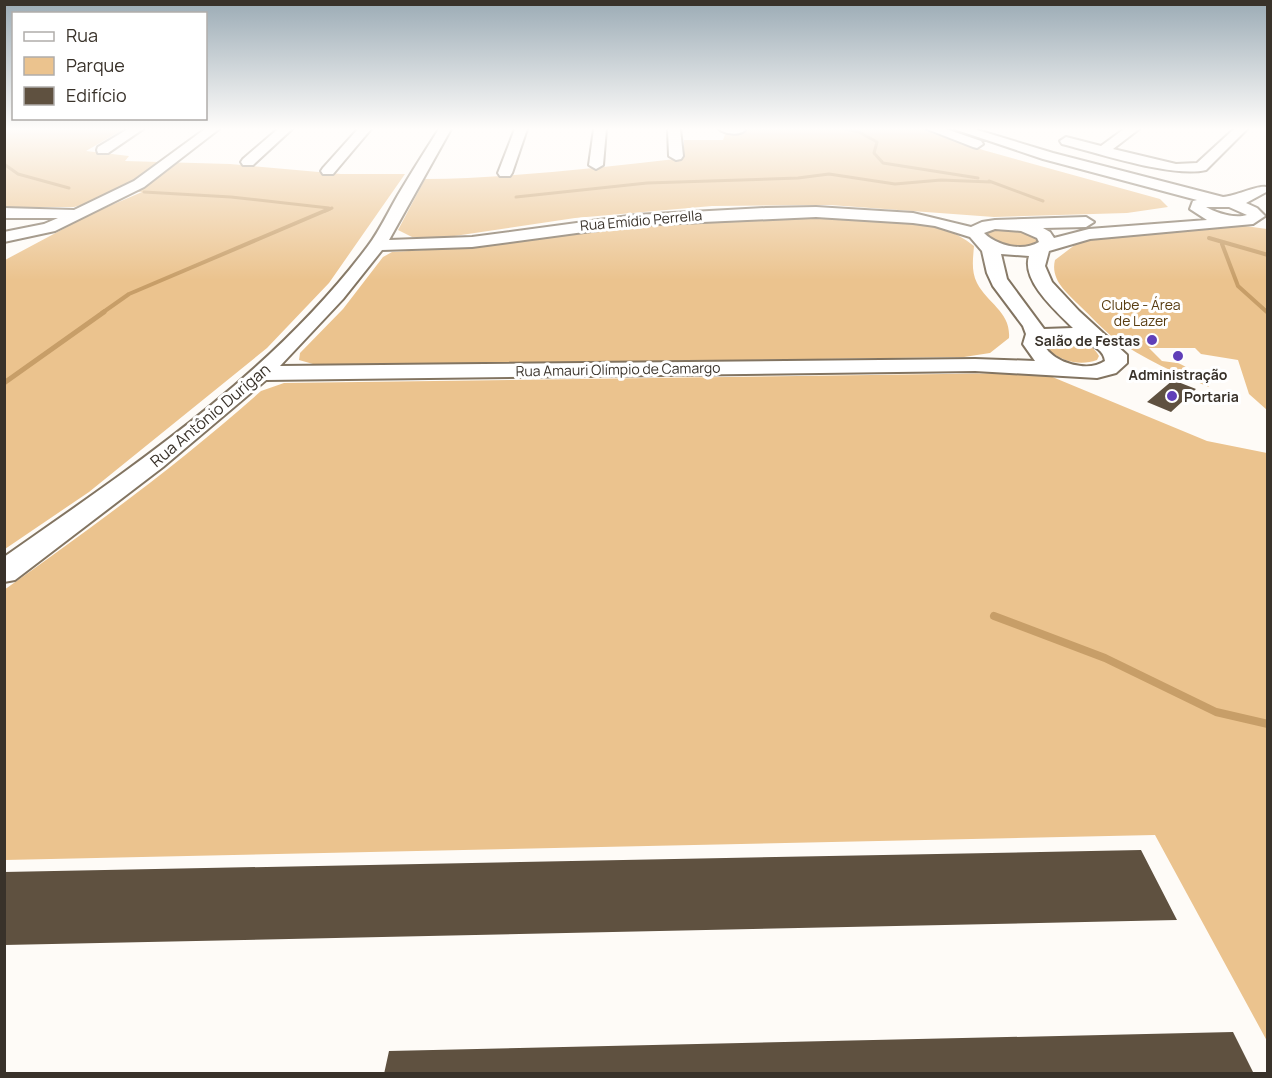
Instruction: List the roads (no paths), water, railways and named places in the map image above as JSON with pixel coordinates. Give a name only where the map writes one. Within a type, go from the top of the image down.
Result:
[{"type":"street","points":[[4,237],[37,232],[145,179]]},
{"type":"street","name":"Rua Antônio Durigan","points":[[4,572],[128,482],[190,434],[262,373],[327,308],[382,236],[415,179]]},
{"type":"street","points":[[1105,179],[1197,203],[1243,199],[1264,186]]},
{"type":"street","points":[[1121,179],[1197,203],[1214,217],[1268,214]]},
{"type":"street","points":[[1247,215],[1264,186]]},
{"type":"street","points":[[1223,202],[1268,224]]},
{"type":"street","points":[[1069,369],[1040,356],[1033,343],[1036,334],[1033,324],[1000,283],[996,274],[994,255],[979,237],[977,230],[983,226],[1006,224],[1071,223],[1166,217],[1197,203]]},
{"type":"street","name":"Rua Emídio Perrella","points":[[382,236],[472,242],[636,220],[816,212],[913,218],[948,225],[1000,248],[1015,250],[1044,247],[1065,239],[1089,234],[1247,215]]},
{"type":"street","points":[[4,213],[80,213]]},
{"type":"street","points":[[1006,224],[1040,232],[1047,238],[1048,244],[1036,258],[1039,276],[1048,290],[1100,342]]},
{"type":"street","name":"Rua Amauri Olímpio de Camargo","points":[[262,373],[975,365],[1094,372],[1113,366],[1117,361],[1116,355],[1100,342],[1062,333],[1045,334],[1018,355],[975,365]]},
{"type":"waterway","points":[[37,179],[69,188]]},
{"type":"waterway","points":[[516,197],[647,183],[759,179]]},
{"type":"waterway","points":[[864,179],[895,184],[941,180],[991,182]]},
{"type":"waterway","points":[[989,181],[1043,201]]},
{"type":"waterway","points":[[144,192],[231,197],[329,208]]},
{"type":"waterway","points":[[325,211],[332,208]]},
{"type":"waterway","points":[[102,313],[129,294],[329,209]]},
{"type":"waterway","points":[[1209,238],[1268,255]]},
{"type":"waterway","points":[[1222,244],[1238,286],[1268,313]]},
{"type":"waterway","points":[[4,383],[104,312]]},
{"type":"waterway","points":[[994,616],[1105,658],[1216,712],[1268,724]]},
{"type":"place","name":"Salão de Festas","points":[[1152,340]]},
{"type":"place","name":"Administração","points":[[1178,356]]},
{"type":"place","name":"Portaria","points":[[1172,396]]},
{"type":"park label","name":"Clube - Área de Lazer","points":[[1141,312]]}]
